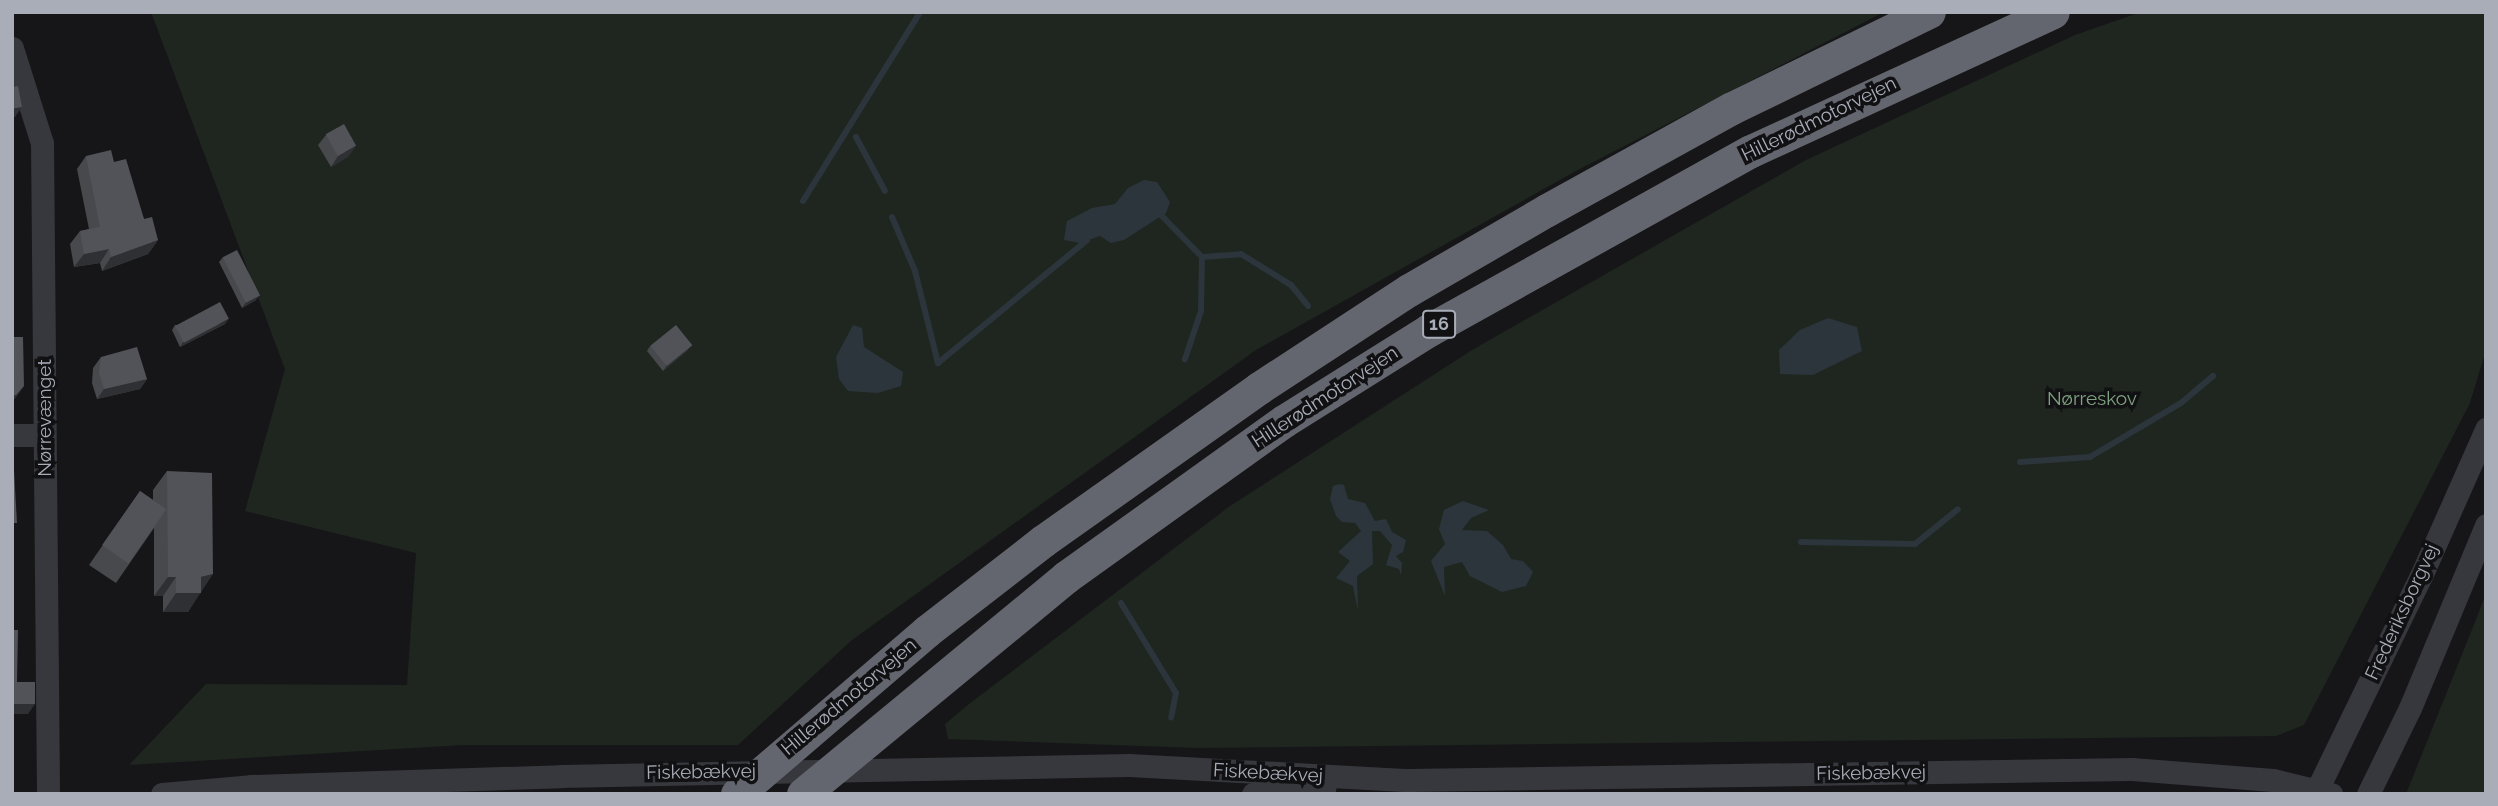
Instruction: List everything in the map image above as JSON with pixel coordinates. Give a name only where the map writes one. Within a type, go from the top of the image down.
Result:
[{"type":"highway","name":"Hillerødmotorvejen","points":[[737,794],[808,730],[1043,541],[1259,388],[1409,290],[1732,108],[1929,12]]},
{"type":"highway","name":"Hillerødmotorvejen","points":[[803,794],[880,726],[1066,577],[1284,421],[1429,330],[1751,150],[2053,12]]},
{"type":"street","name":"Nørrevænget","points":[[12,48],[42,142],[48,794]]},
{"type":"street","name":"Frederiksborgvej","points":[[2321,792],[2486,429]]},
{"type":"street","points":[[12,435],[44,435]]},
{"type":"street","points":[[2368,794],[2410,708],[2486,525]]},
{"type":"street","name":"Fiskebækvej","points":[[162,794],[372,782],[1004,765],[1129,765],[1409,780],[2132,769],[2273,780],[2321,792]]},
{"type":"street","name":"Fiskebækvej","points":[[1253,794],[1409,780]]},
{"type":"green space","points":[[151,12],[1884,12],[1576,171],[1256,350],[852,640],[738,745],[463,745],[129,765],[206,684],[407,685],[416,553],[245,511],[285,369]]},
{"type":"green space","name":"Nørreskov","points":[[2141,12],[2486,12],[2486,350],[2470,403],[2304,725],[2276,736],[1198,748],[948,739],[945,724],[969,704],[1230,506],[1472,350],[1806,160],[2075,35]]},
{"type":"green space","points":[[2486,593],[2486,794],[2406,794],[2477,617]]},
{"type":"shaded area","points":[[1144,180],[1157,182],[1170,202],[1166,213],[1124,240],[1111,243],[1100,236],[1080,243],[1064,240],[1067,221],[1092,208],[1115,204],[1128,188]]},
{"type":"shaded area","points":[[1828,318],[1857,327],[1862,351],[1813,375],[1780,374],[1779,350],[1800,330]]},
{"type":"shaded area","points":[[853,325],[862,328],[864,347],[903,372],[901,386],[878,393],[848,391],[839,379],[836,357]]},
{"type":"shaded area","points":[[1344,485],[1348,499],[1365,503],[1375,521],[1386,519],[1392,532],[1406,540],[1403,552],[1396,556],[1402,563],[1401,576],[1399,569],[1386,565],[1392,545],[1380,531],[1372,531],[1373,564],[1357,576],[1358,611],[1353,586],[1336,578],[1350,561],[1338,552],[1361,531],[1355,523],[1342,522],[1336,516],[1330,499],[1333,486]]},
{"type":"shaded area","points":[[1463,501],[1489,510],[1471,518],[1462,530],[1487,531],[1503,545],[1511,559],[1523,561],[1533,572],[1526,586],[1502,592],[1470,576],[1462,562],[1444,567],[1445,596],[1431,561],[1445,544],[1439,529],[1444,510]]},
{"type":"building","points":[[18,86],[22,107],[12,109],[12,87]]},
{"type":"building","points":[[12,120],[14,172],[12,172]]},
{"type":"building","points":[[344,124],[356,146],[338,156],[326,134]]},
{"type":"building","points":[[111,150],[114,162],[126,159],[144,219],[152,217],[158,240],[111,257],[109,249],[84,254],[80,231],[100,227],[86,156]]},
{"type":"building","points":[[237,250],[260,295],[246,303],[223,257]]},
{"type":"building","points":[[220,302],[229,319],[184,343],[175,326]]},
{"type":"building","points":[[676,325],[692,345],[667,366],[650,346]]},
{"type":"building","points":[[12,337],[23,337],[24,386],[16,395],[12,395]]},
{"type":"building","points":[[137,347],[147,379],[104,389],[99,373],[101,357]]},
{"type":"building","points":[[14,470],[17,523],[12,523]]},
{"type":"building","points":[[167,471],[212,473],[213,574],[201,577],[201,593],[176,593],[176,577],[168,577]]},
{"type":"building","points":[[140,491],[166,509],[128,563],[102,545]]},
{"type":"building","points":[[12,630],[18,630],[17,682],[35,682],[35,704],[14,704],[14,738],[12,738]]},
{"type":"waterway","points":[[803,201],[920,12]]},
{"type":"waterway","points":[[856,137],[885,191]]},
{"type":"waterway","points":[[1161,215],[1202,257],[1201,311],[1185,359]]},
{"type":"waterway","points":[[892,217],[915,271],[938,363],[1087,240]]},
{"type":"waterway","points":[[1202,257],[1241,254],[1291,285],[1308,306]]},
{"type":"waterway","points":[[2020,462],[2090,457],[2181,403],[2213,376]]},
{"type":"waterway","points":[[1801,542],[1915,544],[1958,509]]},
{"type":"waterway","points":[[1121,603],[1176,693],[1171,718]]}]
